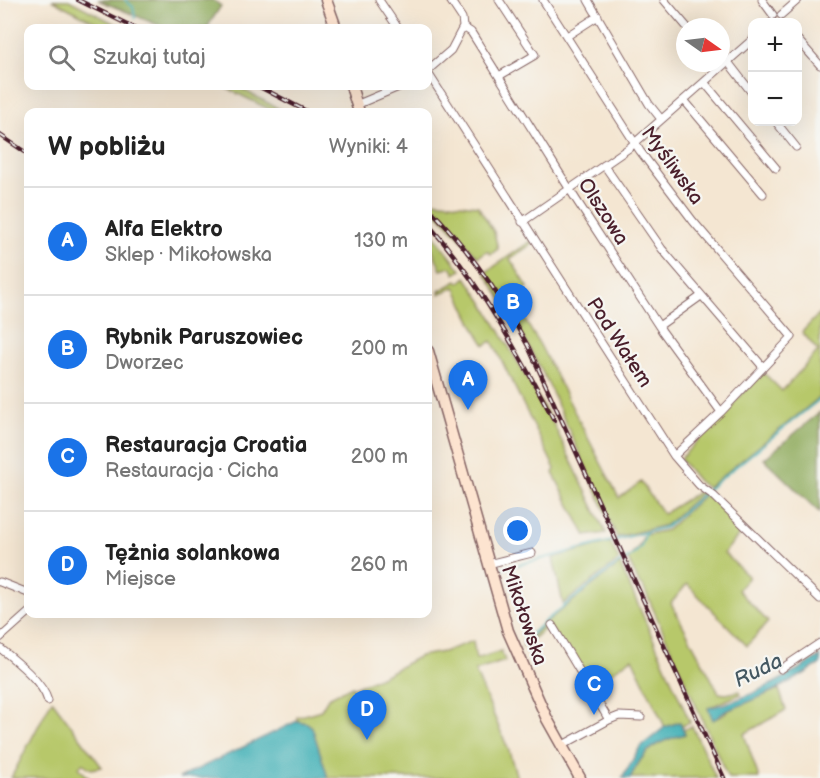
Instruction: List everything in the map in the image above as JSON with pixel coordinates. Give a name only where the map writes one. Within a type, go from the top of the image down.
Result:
[{"type":"main road","points":[[329,3],[335,24]]},
{"type":"main road","points":[[352,90],[357,108]]},
{"type":"main road","name":"Mikołowska","points":[[432,365],[514,647],[561,746],[580,778]]},
{"type":"street","points":[[379,0],[395,24]]},
{"type":"street","name":"Olszowa","points":[[450,0],[462,18],[463,27],[471,32],[569,189],[659,326],[721,412]]},
{"type":"street","points":[[499,0],[535,55],[499,76]]},
{"type":"street","name":"Myśliwska","points":[[543,0],[634,142],[693,221],[792,338],[763,367]]},
{"type":"street","points":[[588,0],[649,104],[661,119]]},
{"type":"street","points":[[664,0],[679,18]]},
{"type":"street","points":[[762,0],[776,18]]},
{"type":"street","points":[[779,18],[798,0]]},
{"type":"street","points":[[567,36],[598,16]]},
{"type":"street","points":[[432,67],[451,50],[463,27]]},
{"type":"street","points":[[730,60],[748,44]]},
{"type":"street","points":[[802,45],[820,65]]},
{"type":"street","points":[[730,64],[748,87]]},
{"type":"street","points":[[522,222],[634,142],[684,100],[712,72]]},
{"type":"street","name":"Pod Wałem","points":[[432,77],[522,222],[674,456],[707,491],[820,599]]},
{"type":"street","points":[[704,82],[776,168]]},
{"type":"street","points":[[359,108],[393,90]]},
{"type":"street","points":[[684,100],[763,194]]},
{"type":"street","points":[[779,126],[796,147]]},
{"type":"street","points":[[604,165],[653,238],[763,367],[721,412],[674,456]]},
{"type":"street","points":[[659,326],[701,296]]},
{"type":"street","points":[[488,564],[532,553]]},
{"type":"street","points":[[0,582],[24,591]]},
{"type":"street","points":[[0,638],[24,617]]},
{"type":"street","points":[[552,626],[609,720]]},
{"type":"street","points":[[781,669],[820,643]]},
{"type":"street","points":[[0,648],[20,664],[46,694],[48,701]]},
{"type":"street","points":[[561,746],[619,716],[641,717]]},
{"type":"green space","points":[[52,0],[69,0],[115,24],[98,24]]},
{"type":"green space","points":[[98,0],[213,0],[221,6],[209,24],[155,24]]},
{"type":"green space","points":[[230,90],[244,90],[277,108],[267,108]]},
{"type":"green space","points":[[432,201],[478,206],[494,232],[498,249],[491,254],[487,251],[478,257],[432,207]]},
{"type":"green space","points":[[432,233],[461,270],[455,274],[451,267],[441,270],[432,249]]},
{"type":"green space","points":[[531,241],[532,244],[510,259],[528,287],[513,300],[540,345],[619,498],[641,482],[663,514],[701,490],[703,491],[666,525],[617,537],[546,379],[508,309],[485,273]]},
{"type":"green space","points":[[466,277],[553,423],[606,533],[586,536],[553,473],[555,469],[492,341],[485,345],[472,324],[455,287],[439,294],[439,291],[457,281],[459,283]]},
{"type":"green space","points":[[820,313],[820,397],[707,488],[698,481],[680,459],[763,372],[782,391],[818,351],[802,332]]},
{"type":"green space","points":[[820,412],[820,513],[764,459]]},
{"type":"green space","points":[[705,494],[744,529],[724,553],[749,577],[738,590],[768,622],[747,646],[687,584],[671,603],[719,693],[740,691],[741,694],[708,708],[713,719],[779,689],[786,710],[744,734],[759,778],[728,778],[643,586],[640,585],[628,559],[639,546],[644,535],[667,530]]},
{"type":"green space","points":[[610,542],[619,560],[563,604],[553,558]]},
{"type":"green space","points":[[620,564],[690,722],[682,726],[679,722],[665,727],[632,658],[591,687],[549,626],[521,648],[545,623]]},
{"type":"green space","points":[[473,641],[476,659],[501,651],[505,661],[475,671],[509,751],[517,778],[328,778],[312,727],[307,723],[297,721],[297,717],[321,710],[328,698],[352,686],[353,688],[383,676],[420,656],[443,652]]},
{"type":"green space","points":[[52,700],[102,767],[91,769],[82,763],[79,768],[89,778],[11,778]]},
{"type":"green space","points":[[692,726],[716,778],[630,778],[640,760],[651,748],[685,734],[683,730]]},
{"type":"water","points":[[820,656],[820,664],[809,671],[787,684],[726,711],[713,720],[708,708],[737,700],[766,687]]},
{"type":"water","points":[[297,721],[307,723],[312,727],[328,778],[179,778]]},
{"type":"water","points":[[680,722],[685,734],[665,740],[651,748],[640,760],[630,778],[622,778],[640,747],[665,727]]},
{"type":"waterway","points":[[125,0],[133,7],[135,18]]},
{"type":"waterway","points":[[502,569],[666,527],[713,485],[820,399]]},
{"type":"waterway","points":[[523,642],[544,622],[611,569],[633,555],[641,547],[646,532]]},
{"type":"railway","points":[[78,0],[127,24]]},
{"type":"railway","points":[[266,90],[300,108]]},
{"type":"railway","points":[[0,135],[24,151]]},
{"type":"railway","points":[[432,211],[483,273],[528,346],[724,778]]},
{"type":"railway","points":[[432,229],[481,294],[512,343],[554,420]]},
{"type":"place","name":"Rybnik Paruszowiec","points":[[513,333]]},
{"type":"place","name":"Alfa Elektro","points":[[468,410]]},
{"type":"place","name":"Restauracja Croatia","points":[[594,715]]},
{"type":"place","name":"Tężnia solankowa","points":[[367,740]]},
{"type":"water label","name":"Ruda","points":[[758,670]]}]
